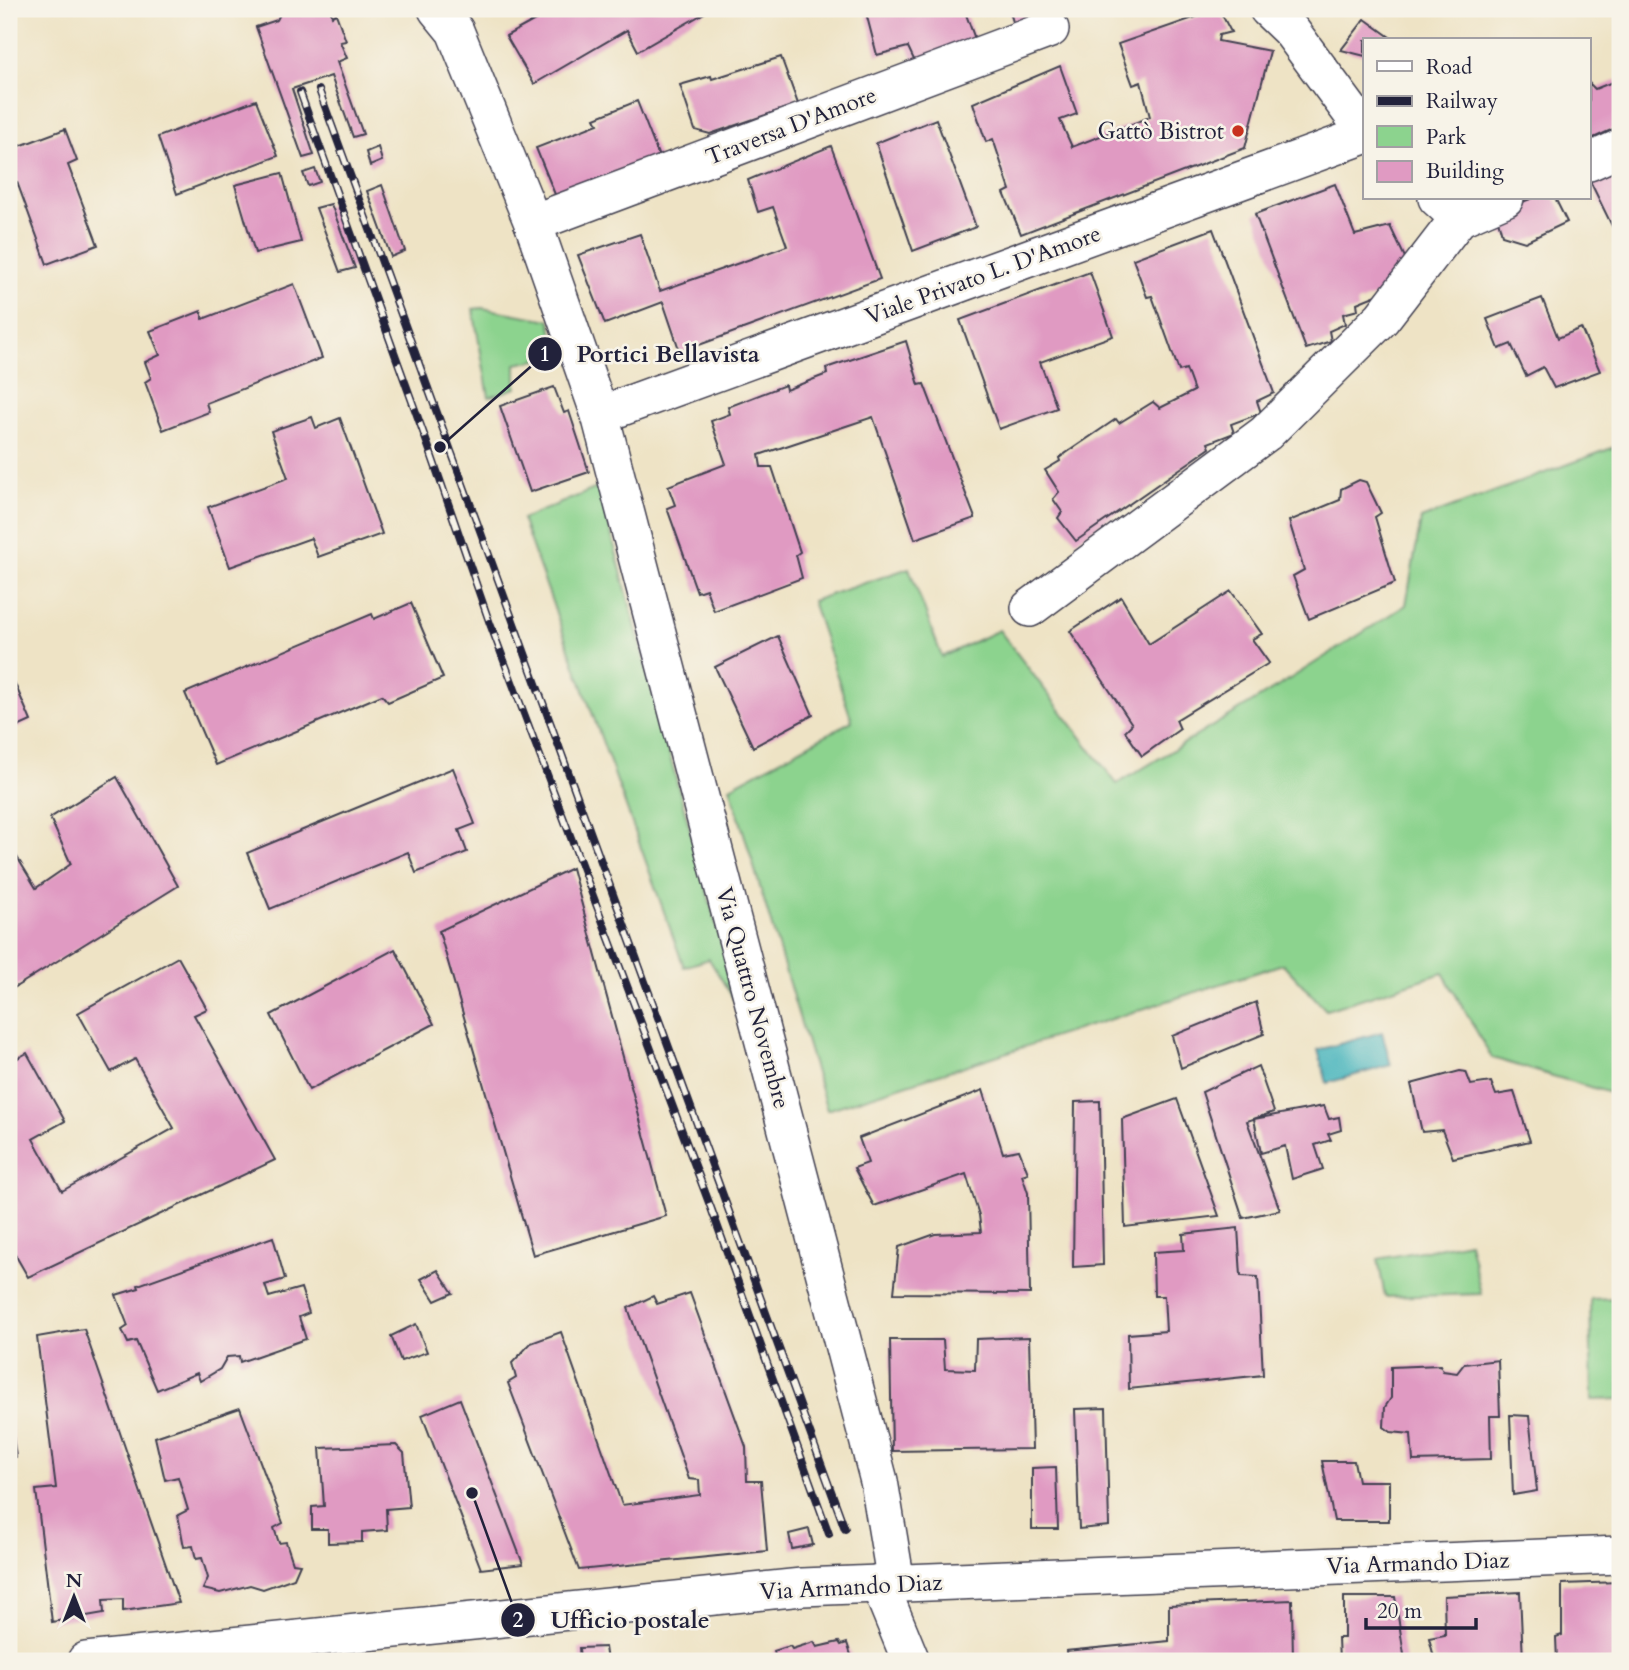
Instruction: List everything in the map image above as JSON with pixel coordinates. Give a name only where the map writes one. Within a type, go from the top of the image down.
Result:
[{"type":"street","points":[[437,9],[455,31],[533,223]]},
{"type":"street","points":[[1291,16],[1363,130]]},
{"type":"street","name":"Traversa D'Amore","points":[[533,223],[1050,29]]},
{"type":"street","name":"Viale Privato L. D'Amore","points":[[600,415],[1363,134]]},
{"type":"street","points":[[1590,162],[1620,148]]},
{"type":"street","points":[[1030,608],[1266,433],[1382,318],[1448,208],[1494,200]]},
{"type":"street","name":"Via Quattro Novembre","points":[[533,223],[600,415],[879,1481],[887,1583],[911,1661]]},
{"type":"street","name":"Via Armando Diaz","points":[[86,1661],[278,1652],[802,1587],[1620,1555]]},
{"type":"green space","points":[[482,308],[550,320],[557,356],[516,364],[516,388],[489,397],[473,309]]},
{"type":"green space","points":[[1620,445],[1620,1096],[1492,1058],[1443,973],[1326,1010],[1283,964],[827,1110],[730,787],[852,721],[812,601],[909,568],[942,657],[999,630],[1117,784],[1406,605],[1421,519]]},
{"type":"green space","points":[[599,487],[739,1008],[709,959],[684,967],[522,519]]},
{"type":"green space","points":[[1469,1242],[1481,1294],[1385,1297],[1378,1259]]},
{"type":"green space","points":[[1620,1298],[1620,1399],[1592,1400],[1590,1299]]},
{"type":"water","points":[[1382,1032],[1391,1065],[1327,1083],[1318,1050]]},
{"type":"building","points":[[330,9],[332,16],[336,14],[346,41],[340,42],[347,58],[337,62],[363,134],[353,137],[331,76],[292,89],[314,155],[303,158],[256,27],[277,20],[285,11]]},
{"type":"building","points":[[555,9],[704,9],[706,12],[638,51],[627,30],[534,84],[506,36]]},
{"type":"building","points":[[865,9],[964,9],[976,42],[916,64],[908,47],[877,55]]},
{"type":"building","points":[[1009,9],[1065,11],[1041,20],[1014,25]]},
{"type":"building","points":[[1219,9],[1231,32],[1219,35],[1218,41],[1270,51],[1245,148],[1021,234],[1004,193],[1010,190],[993,139],[986,142],[973,103],[1060,66],[1077,114],[1060,120],[1072,147],[1150,117],[1141,82],[1133,85],[1118,44]]},
{"type":"building","points":[[1365,19],[1391,38],[1363,38],[1363,56],[1341,50]]},
{"type":"building","points":[[781,57],[798,104],[710,134],[695,130],[680,85],[711,76],[712,79]]},
{"type":"building","points":[[1620,79],[1620,126],[1590,140],[1590,84],[1595,89]]},
{"type":"building","points":[[256,100],[278,156],[177,194],[158,137]]},
{"type":"building","points":[[637,101],[659,157],[556,197],[536,148],[598,124],[595,118]]},
{"type":"building","points":[[936,119],[976,227],[913,251],[876,143]]},
{"type":"building","points":[[65,129],[77,161],[68,165],[98,245],[47,264],[17,182],[9,185],[9,150]]},
{"type":"building","points":[[831,146],[880,279],[680,352],[663,302],[605,324],[578,255],[640,234],[660,291],[787,246],[773,207],[758,212],[748,180]]},
{"type":"building","points":[[378,147],[382,161],[370,166],[366,152]]},
{"type":"building","points":[[1620,160],[1620,234],[1617,236],[1590,181],[1590,178]]},
{"type":"building","points":[[315,169],[320,182],[308,186],[303,173]]},
{"type":"building","points":[[282,173],[301,242],[255,253],[235,185]]},
{"type":"building","points":[[1335,184],[1355,235],[1390,226],[1410,268],[1379,294],[1357,303],[1358,310],[1343,314],[1345,324],[1329,331],[1331,341],[1306,349],[1255,214]]},
{"type":"building","points":[[382,185],[405,251],[391,257],[367,191]]},
{"type":"building","points":[[1528,200],[1556,200],[1567,222],[1525,242],[1502,235],[1496,212]]},
{"type":"building","points":[[331,204],[355,268],[340,272],[316,208]]},
{"type":"building","points":[[1213,229],[1274,393],[1257,401],[1261,413],[1231,424],[1234,433],[1208,443],[1210,448],[1076,541],[1058,518],[1062,512],[1053,499],[1059,492],[1045,470],[1116,419],[1119,423],[1153,402],[1160,408],[1194,391],[1186,369],[1179,371],[1152,296],[1147,297],[1133,259]]},
{"type":"building","points":[[1090,272],[1113,336],[1040,362],[1057,408],[999,429],[960,320]]},
{"type":"building","points":[[294,284],[322,358],[206,403],[209,412],[163,430],[145,382],[151,378],[145,362],[160,355],[150,331],[201,311],[203,319]]},
{"type":"building","points":[[1542,298],[1558,338],[1581,328],[1600,371],[1554,388],[1543,367],[1526,376],[1511,344],[1499,349],[1487,319]]},
{"type":"building","points":[[906,341],[919,385],[924,384],[975,518],[915,539],[873,417],[759,455],[761,467],[772,467],[800,552],[796,555],[802,578],[714,611],[706,589],[697,592],[667,508],[675,505],[668,486],[726,464],[711,421],[730,414],[728,407],[785,385],[786,390],[827,374],[826,368]]},
{"type":"building","points":[[554,387],[564,413],[569,411],[589,472],[530,492],[500,406]]},
{"type":"building","points":[[312,417],[316,428],[340,418],[382,534],[318,557],[311,538],[230,567],[208,507],[288,478],[271,431]]},
{"type":"building","points":[[1359,480],[1366,482],[1381,513],[1375,517],[1395,583],[1309,619],[1293,576],[1304,570],[1289,521],[1340,500],[1341,489]]},
{"type":"building","points":[[1231,591],[1262,634],[1252,639],[1269,663],[1176,720],[1180,729],[1142,756],[1125,731],[1132,724],[1070,631],[1121,597],[1149,644]]},
{"type":"building","points":[[411,603],[443,678],[388,702],[382,695],[216,765],[185,693],[372,614],[374,619]]},
{"type":"building","points":[[778,636],[813,715],[753,747],[715,667]]},
{"type":"building","points":[[9,670],[31,721],[9,731]]},
{"type":"building","points":[[453,768],[475,824],[459,830],[467,852],[416,873],[408,852],[270,909],[247,853]]},
{"type":"building","points":[[117,777],[178,886],[9,991],[9,844],[36,888],[71,864],[50,818]]},
{"type":"building","points":[[572,868],[666,1216],[533,1255],[439,931]]},
{"type":"building","points":[[395,949],[434,1024],[309,1090],[271,1015]]},
{"type":"building","points":[[178,957],[207,1009],[194,1015],[275,1160],[28,1277],[9,1244],[9,1063],[27,1053],[65,1121],[33,1139],[62,1191],[174,1128],[135,1059],[111,1072],[78,1013]]},
{"type":"building","points":[[1256,1002],[1264,1034],[1181,1068],[1172,1036]]},
{"type":"building","points":[[1258,1066],[1274,1112],[1247,1121],[1280,1210],[1243,1218],[1202,1092]]},
{"type":"building","points":[[1460,1071],[1466,1072],[1471,1085],[1491,1082],[1496,1095],[1514,1092],[1530,1141],[1453,1158],[1442,1130],[1422,1132],[1411,1084]]},
{"type":"building","points":[[983,1090],[1003,1153],[1019,1150],[1028,1173],[1022,1175],[1028,1193],[1030,1294],[894,1293],[899,1247],[935,1234],[981,1232],[979,1215],[966,1174],[874,1206],[854,1168],[868,1163],[859,1138]]},
{"type":"building","points":[[1177,1099],[1219,1216],[1125,1227],[1122,1119]]},
{"type":"building","points":[[1100,1101],[1103,1265],[1073,1267],[1075,1102]]},
{"type":"building","points":[[1324,1106],[1329,1119],[1339,1117],[1341,1130],[1328,1134],[1331,1140],[1315,1145],[1323,1169],[1292,1179],[1285,1146],[1261,1153],[1254,1119]]},
{"type":"building","points":[[1238,1228],[1241,1276],[1258,1277],[1263,1375],[1129,1389],[1128,1334],[1166,1331],[1164,1296],[1154,1296],[1153,1252],[1184,1250],[1183,1234]]},
{"type":"building","points":[[273,1237],[285,1279],[265,1285],[269,1297],[301,1288],[309,1313],[299,1317],[306,1339],[240,1362],[239,1356],[227,1357],[220,1369],[200,1381],[197,1373],[157,1390],[136,1341],[128,1343],[122,1330],[128,1326],[116,1295]]},
{"type":"building","points":[[438,1270],[453,1293],[435,1301],[421,1279]]},
{"type":"building","points":[[690,1293],[746,1447],[747,1481],[761,1481],[767,1551],[579,1570],[508,1383],[516,1378],[512,1363],[531,1343],[561,1332],[622,1505],[700,1495],[699,1480],[689,1479],[628,1308],[653,1296],[657,1304]]},
{"type":"building","points":[[416,1324],[427,1352],[401,1361],[391,1336]]},
{"type":"building","points":[[84,1329],[179,1603],[123,1611],[123,1599],[103,1600],[104,1613],[52,1622],[36,1490],[56,1488],[37,1337]]},
{"type":"building","points":[[1029,1337],[1032,1449],[892,1451],[890,1340],[943,1340],[945,1369],[975,1370],[976,1339]]},
{"type":"building","points":[[1498,1360],[1500,1416],[1490,1416],[1491,1459],[1413,1461],[1411,1434],[1391,1432],[1384,1427],[1385,1407],[1391,1398],[1391,1367],[1440,1365],[1443,1371],[1457,1373],[1464,1364]]},
{"type":"building","points":[[460,1399],[523,1564],[481,1569],[422,1415]]},
{"type":"building","points":[[240,1408],[283,1523],[274,1528],[279,1543],[286,1542],[293,1563],[300,1564],[294,1578],[263,1589],[250,1585],[220,1593],[203,1589],[208,1578],[202,1558],[196,1559],[193,1546],[184,1547],[178,1515],[188,1510],[178,1477],[165,1480],[155,1437]]},
{"type":"building","points":[[1106,1408],[1109,1526],[1079,1529],[1075,1409]]},
{"type":"building","points":[[1510,1415],[1529,1416],[1537,1491],[1513,1495]]},
{"type":"building","points":[[9,1416],[16,1457],[9,1458]]},
{"type":"building","points":[[396,1445],[404,1453],[409,1507],[386,1509],[387,1530],[362,1532],[362,1542],[328,1543],[328,1529],[312,1529],[312,1507],[324,1506],[320,1448]]},
{"type":"building","points":[[1322,1461],[1354,1461],[1358,1481],[1389,1481],[1389,1521],[1334,1521]]},
{"type":"building","points":[[1056,1467],[1058,1529],[1032,1529],[1032,1468]]},
{"type":"building","points":[[809,1529],[813,1545],[792,1549],[789,1534]]},
{"type":"building","points":[[1620,1582],[1620,1661],[1557,1661],[1556,1637],[1562,1635],[1562,1584]]},
{"type":"building","points":[[1520,1592],[1523,1661],[1435,1661],[1429,1638],[1445,1635],[1444,1596]]},
{"type":"building","points":[[1344,1597],[1395,1597],[1405,1661],[1339,1661],[1338,1638],[1344,1638]]},
{"type":"building","points":[[1292,1600],[1293,1661],[1067,1661],[1066,1651],[1169,1641],[1169,1605]]},
{"type":"building","points":[[814,1642],[817,1647],[847,1643],[853,1661],[770,1661],[769,1657],[775,1656],[774,1651]]},
{"type":"building","points":[[605,1647],[607,1661],[580,1661],[579,1648]]},
{"type":"railway","points":[[319,90],[845,1529]]},
{"type":"railway","points":[[300,92],[489,621],[711,1208],[829,1534]]},
{"type":"place","name":"Gattò Bistrot","points":[[1238,131]]},
{"type":"place","name":"Portici Bellavista","points":[[440,447]]},
{"type":"place","name":"Ufficio postale","points":[[472,1493]]}]
